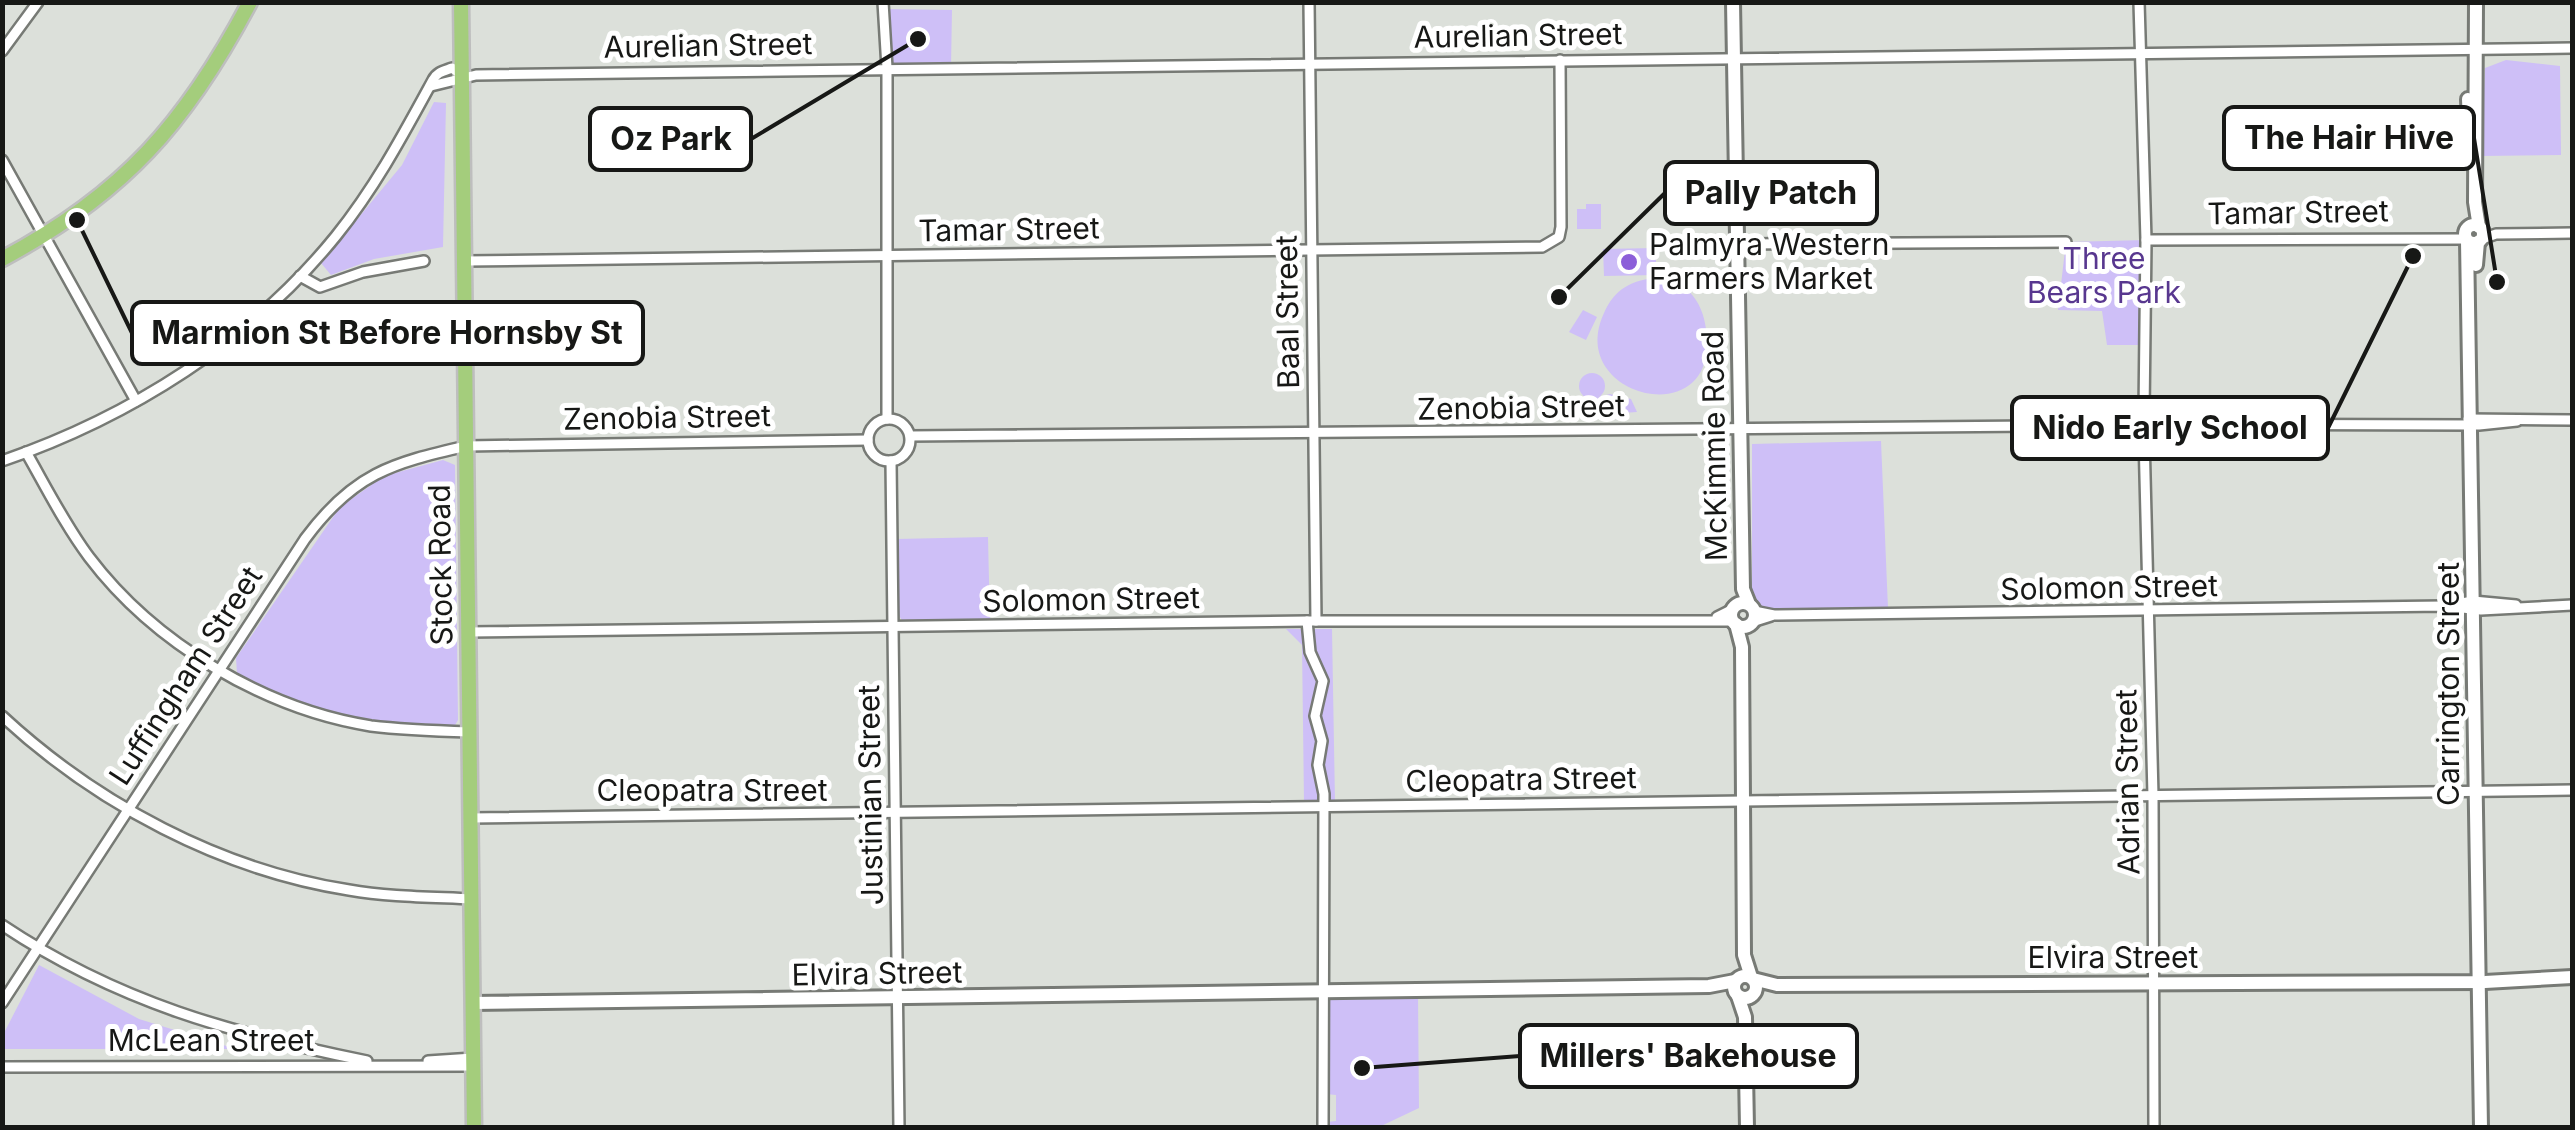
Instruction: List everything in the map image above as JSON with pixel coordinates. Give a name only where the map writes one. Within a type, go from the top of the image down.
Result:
[{"type":"main road","points":[[2,251],[43,232],[154,137],[199,80],[240,2]]},
{"type":"main road","points":[[2,259],[112,187],[160,142],[204,86],[250,2]]},
{"type":"main road","name":"Stock Road","points":[[461,2],[474,1128]]},
{"type":"main road","name":"McKimmie Road","points":[[1733,2],[1743,615]]},
{"type":"main road","name":"Carrington Street","points":[[2467,2],[2472,50]]},
{"type":"main road","name":"Carrington Street","points":[[2476,2],[2472,50],[2473,234],[2484,1128]]},
{"type":"main road","points":[[1743,615],[1748,1128]]},
{"type":"main road","name":"Elvira Street","points":[[472,1003],[2572,977]]},
{"type":"street","points":[[2,51],[38,2]]},
{"type":"street","points":[[883,2],[888,68],[888,419]]},
{"type":"street","name":"Baal Street","points":[[1308,2],[1314,435],[1310,652],[1323,681],[1314,716],[1322,741],[1318,766],[1324,808],[1322,1128]]},
{"type":"street","points":[[2139,2],[2146,240],[2144,414],[2133,424],[2144,436],[2155,424]]},
{"type":"street","name":"Aurelian Street","points":[[300,276],[370,193],[431,86],[462,75],[2572,48]]},
{"type":"street","name":"Tamar Street","points":[[465,261],[1312,250],[1552,243],[1562,227],[1560,60]]},
{"type":"street","points":[[2,160],[136,401]]},
{"type":"street","points":[[2473,234],[2572,233]]},
{"type":"street","name":"Tamar Street","points":[[2146,240],[2473,234]]},
{"type":"street","points":[[1736,244],[2066,242]]},
{"type":"street","points":[[2,460],[136,401],[220,346],[300,276],[320,287],[363,272],[424,261]]},
{"type":"street","points":[[2144,414],[2155,424],[2572,420]]},
{"type":"street","points":[[888,419],[902,424],[910,436],[904,455],[891,461],[877,458],[868,440],[874,425],[888,419]]},
{"type":"street","name":"Zenobia Street","points":[[910,436],[2133,424]]},
{"type":"street","name":"Adrian Street","points":[[2144,436],[2154,796],[2154,1128]]},
{"type":"street","name":"Zenobia Street","points":[[467,446],[868,440]]},
{"type":"street","name":"Luffingham Street","points":[[2,1003],[305,539],[347,489],[387,467],[467,446]]},
{"type":"street","points":[[26,452],[89,557],[117,590],[184,648],[220,670],[336,718],[405,730],[470,732]]},
{"type":"street","name":"Justinian Street","points":[[891,461],[899,1128]]},
{"type":"street","name":"Solomon Street","points":[[469,632],[2572,605]]},
{"type":"street","points":[[2,716],[129,810],[204,848],[280,874],[348,890],[472,899]]},
{"type":"street","name":"Cleopatra Street","points":[[471,818],[2572,790]]},
{"type":"street","points":[[2,925],[38,948],[179,1016],[250,1038],[377,1063]]},
{"type":"street","name":"McLean Street","points":[[2,1068],[473,1062]]},
{"type":"green space","points":[[883,9],[952,10],[951,68],[887,68]]},
{"type":"green space","points":[[2506,60],[2560,66],[2561,155],[2481,156],[2485,68]]},
{"type":"green space","points":[[434,102],[446,103],[443,247],[374,259],[331,275],[321,263],[402,165]]},
{"type":"green space","points":[[1586,204],[1601,204],[1601,229],[1577,229],[1577,209],[1586,209]]},
{"type":"green space","name":"Three Bears Park","points":[[2146,240],[2146,345],[2107,345],[2102,311],[2058,310],[2066,242]]},
{"type":"green space","points":[[1656,248],[1656,275],[1604,276],[1603,249]]},
{"type":"green space","points":[[1658,277],[1681,285],[1696,300],[1707,344],[1701,371],[1686,388],[1664,394],[1641,392],[1620,382],[1604,364],[1598,341],[1604,313],[1613,297],[1632,284]]},
{"type":"green space","points":[[1583,310],[1597,317],[1586,340],[1569,332]]},
{"type":"green space","points":[[1592,373],[1601,377],[1605,386],[1601,395],[1592,399],[1583,395],[1579,386],[1583,377]]},
{"type":"green space","points":[[1610,394],[1631,399],[1637,412],[1593,415],[1578,411],[1580,402]]},
{"type":"green space","points":[[1881,441],[1888,608],[1762,608],[1752,596],[1752,444]]},
{"type":"green space","points":[[443,460],[455,465],[458,720],[454,727],[398,724],[342,714],[288,697],[237,674],[236,658],[340,507],[384,476]]},
{"type":"green space","points":[[988,537],[990,623],[903,622],[898,614],[896,539]]},
{"type":"green space","points":[[1286,629],[1332,629],[1335,802],[1304,802],[1302,645]]},
{"type":"green space","points":[[39,965],[139,1019],[236,1049],[3,1049],[5,1031]]},
{"type":"green space","points":[[1418,995],[1419,1108],[1379,1127],[1327,1127],[1327,1122],[1336,1121],[1336,1095],[1326,1094],[1327,1003],[1336,996]]},
{"type":"place","name":"Oz Park","points":[[918,39]]},
{"type":"place","name":"Marmion St Before Hornsby St","points":[[77,220]]},
{"type":"place","name":"Nido Early School","points":[[2413,256]]},
{"type":"place","name":"Palmyra Western Farmers Market","points":[[1629,262]]},
{"type":"place","name":"The Hair Hive","points":[[2497,282]]},
{"type":"place","name":"Pally Patch","points":[[1559,297]]},
{"type":"place","name":"Millers' Bakehouse","points":[[1362,1068]]}]
